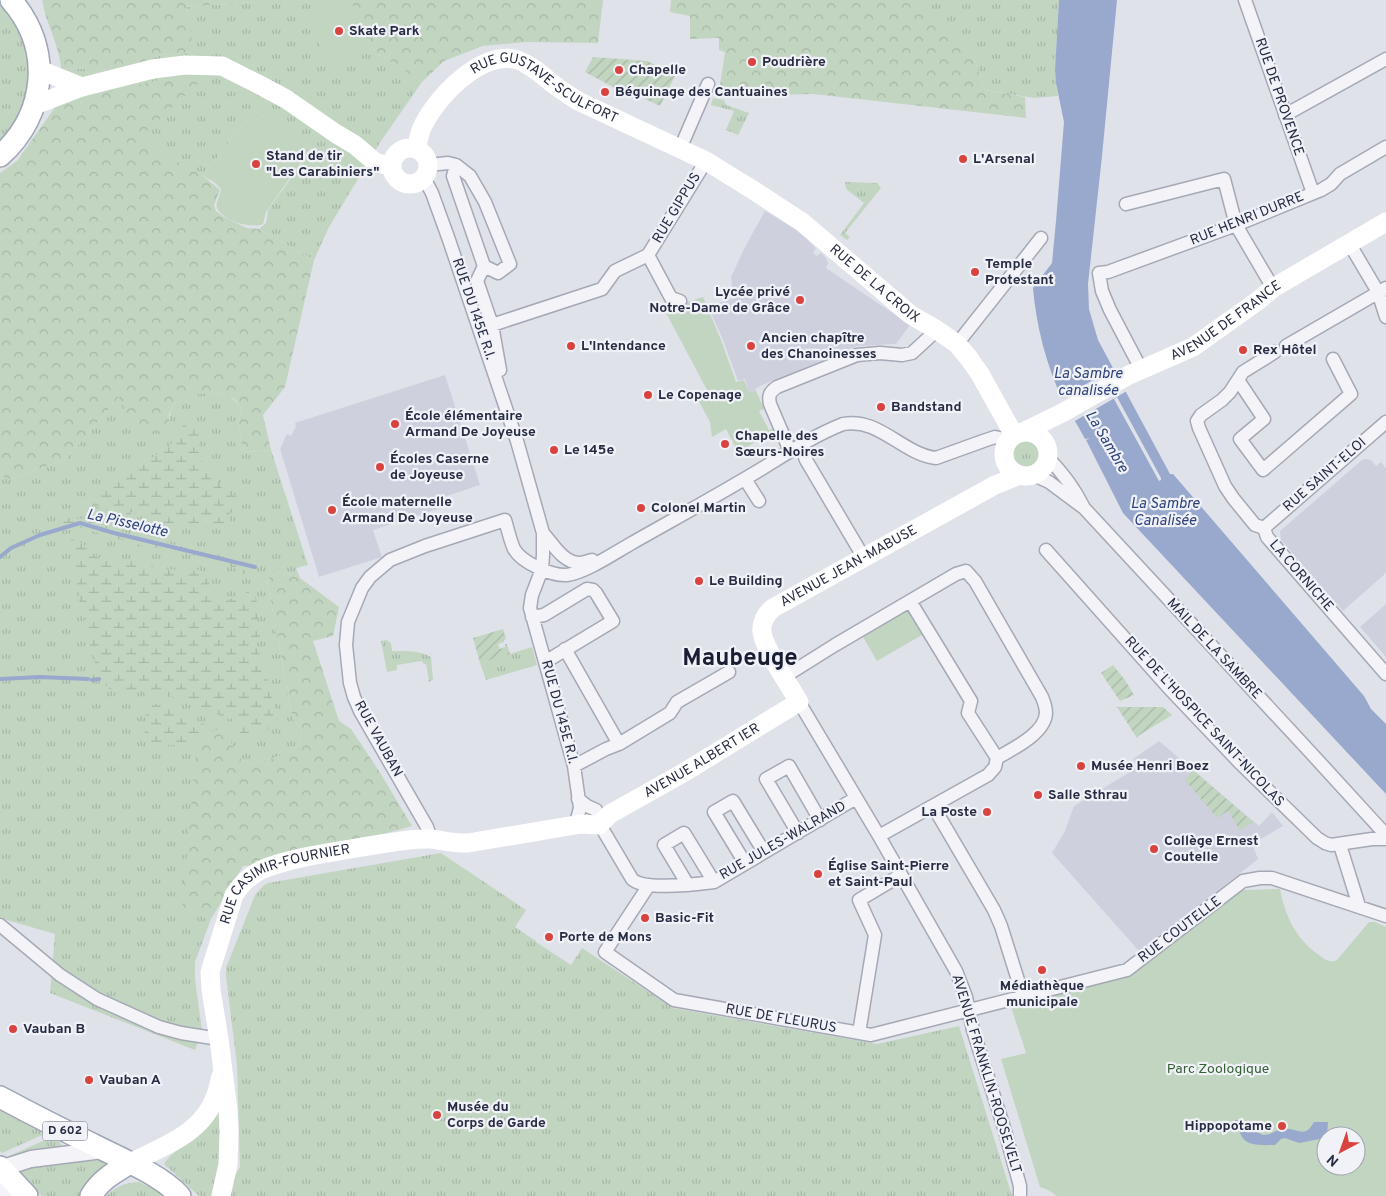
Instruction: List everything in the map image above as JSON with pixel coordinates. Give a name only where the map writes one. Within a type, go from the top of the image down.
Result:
[{"type":"main road","points":[[0,156],[10,148],[29,120],[39,88],[40,70],[38,53],[26,21],[15,2]]},
{"type":"main road","name":"RUE GUSTAVE-SCULFORT","points":[[416,149],[422,129],[440,100],[450,89],[459,80],[481,65],[503,58],[519,60],[529,65],[563,92],[578,101],[706,161]]},
{"type":"main road","points":[[35,105],[82,87],[153,69],[186,65],[222,66],[286,99],[355,145],[375,162],[394,161]]},
{"type":"main road","points":[[40,70],[82,87]]},
{"type":"main road","points":[[409,148],[416,149],[422,152],[426,158],[426,172],[419,183],[405,184],[394,174],[394,161],[403,150],[409,148]]},
{"type":"main road","name":"RUE DE LA CROIX","points":[[706,161],[802,222],[911,315],[938,330],[957,344],[980,374],[1013,440]]},
{"type":"main road","name":"AVENUE DE FRANCE","points":[[1013,440],[1141,369],[1193,347],[1273,288],[1386,222]]},
{"type":"main road","points":[[1013,440],[1005,461],[1009,467],[1014,472],[1027,475],[1040,471],[1045,465],[1047,453],[1064,413]]},
{"type":"main road","points":[[901,537],[950,502],[990,478],[1013,440],[1031,432],[1044,440],[1047,453]]},
{"type":"main road","name":"AVENUE JEAN-MABUSE","points":[[799,702],[771,655],[762,633],[764,618],[768,612],[995,485],[1027,475]]},
{"type":"main road","name":"AVENUE ALBERT IER","points":[[572,826],[580,822],[599,819],[683,773],[799,702]]},
{"type":"main road","name":"RUE CASIMIR-FOURNIER","points":[[221,1196],[228,1164],[229,1131],[223,1068],[210,972],[234,895],[240,885],[261,870],[300,859],[398,841],[431,839],[459,844],[572,826]]},
{"type":"main road","points":[[92,1196],[100,1184],[109,1176],[185,1135],[196,1127],[208,1112],[216,1096],[223,1068]]},
{"type":"main road","name":"D 602","points":[[0,1097],[130,1163]]},
{"type":"main road","points":[[130,1163],[160,1180],[180,1196]]},
{"type":"street","name":"RUE DE PROVENCE","points":[[1244,0],[1313,193]]},
{"type":"street","points":[[1285,115],[1386,59]]},
{"type":"street","points":[[680,149],[708,84]]},
{"type":"street","name":"RUE HENRI DURRE","points":[[1141,369],[1110,310],[1102,290],[1099,273],[1108,272],[1236,225],[1313,193],[1331,184],[1340,174],[1386,147]]},
{"type":"street","name":"RUE GIPPUS","points":[[648,256],[706,161]]},
{"type":"street","points":[[426,172],[448,162],[456,165],[470,176],[485,202],[510,264],[498,273],[484,266],[453,176],[456,165]]},
{"type":"street","name":"RUE DU 145E R.I.","points":[[426,172],[517,441]]},
{"type":"street","points":[[1126,204],[1224,180],[1236,225],[1273,288]]},
{"type":"street","points":[[957,344],[1041,238]]},
{"type":"street","points":[[1349,243],[1382,290],[1386,317]]},
{"type":"street","points":[[492,325],[602,289],[615,271],[648,256],[671,298],[680,301]]},
{"type":"street","name":"RUE DU 145E R.I.","points":[[484,266],[478,281],[492,325],[498,362],[517,441],[543,534],[542,569],[530,608],[574,766],[580,808],[578,819],[572,826]]},
{"type":"street","points":[[1333,359],[1351,394],[1263,470],[1240,439],[1264,419],[1238,380],[1243,372],[1382,290]]},
{"type":"street","points":[[864,558],[806,460],[796,448],[770,404],[769,393],[777,386],[857,355],[880,353],[902,355],[912,353],[938,330]]},
{"type":"street","name":"LA CORNICHE","points":[[1238,380],[1222,400],[1200,415],[1197,422],[1229,492],[1255,525],[1264,528],[1267,537],[1386,674]]},
{"type":"street","name":"RUE SAINT-ELOI","points":[[1264,528],[1386,422]]},
{"type":"street","points":[[542,569],[556,574],[568,575],[584,570],[837,426],[848,423],[863,424],[879,429],[909,449],[927,457],[936,458],[996,437],[1013,440]]},
{"type":"street","points":[[1047,453],[1077,493],[1084,508]]},
{"type":"street","name":"MAIL DE LA SAMBRE","points":[[1027,475],[1049,482],[1084,508],[1386,835]]},
{"type":"street","points":[[745,479],[759,501]]},
{"type":"street","name":"RUE VAUBAN","points":[[431,839],[427,827],[360,711],[354,697],[350,683],[346,645],[348,622],[362,588],[370,577],[390,560],[425,546],[505,520],[515,550],[524,559],[542,569]]},
{"type":"street","points":[[543,534],[550,540],[558,552],[569,560],[579,563],[607,557]]},
{"type":"street","name":"RUE DE L'HOSPICE SAINT-NICOLAS","points":[[1046,550],[1168,687],[1241,764],[1318,838],[1331,845],[1372,839],[1386,839]]},
{"type":"street","points":[[784,676],[956,574],[966,571],[976,581],[1042,697],[1046,712],[1044,722],[1026,741],[997,758]]},
{"type":"street","points":[[532,618],[544,615],[587,589],[593,590],[602,601],[613,621],[545,662]]},
{"type":"street","points":[[879,836],[988,775],[996,767],[997,758],[968,713],[971,701],[910,601]]},
{"type":"street","points":[[565,649],[619,744]]},
{"type":"street","points":[[574,766],[619,744],[670,714],[677,702],[729,672]]},
{"type":"street","name":"AVENUE FRANKLIN-ROOSEVELT","points":[[799,702],[879,836],[956,971],[966,997],[973,1030],[1023,1193]]},
{"type":"street","points":[[798,833],[766,779],[789,766],[820,820]]},
{"type":"street","name":"RUE JULES-WALRAND","points":[[649,885],[688,885],[714,882],[856,798]]},
{"type":"street","points":[[578,799],[599,819],[632,879],[638,884],[649,885]]},
{"type":"street","points":[[745,863],[714,812],[734,800],[764,852]]},
{"type":"street","points":[[933,806],[994,910],[1001,926],[1023,996]]},
{"type":"street","points":[[688,885],[664,845],[684,833],[714,882]]},
{"type":"street","points":[[1340,845],[1359,906]]},
{"type":"street","points":[[859,1033],[875,941],[875,935],[859,900],[901,875]]},
{"type":"street","name":"RUE COUTELLE","points":[[969,1009],[1127,970],[1242,881],[1272,878],[1386,916]]},
{"type":"street","name":"RUE DE FLEURUS","points":[[649,885],[605,952],[674,1000],[871,1035],[969,1009]]},
{"type":"street","points":[[0,925],[60,975],[97,999],[159,1027],[219,1039]]},
{"type":"street","points":[[8,1179],[31,1160],[102,1150]]},
{"type":"shaded area","name":"Lycée privé Notre-Dame de Grâce","points":[[765,211],[806,238],[816,248],[813,253],[817,256],[821,253],[826,258],[828,263],[826,268],[910,325],[896,344],[857,346],[760,386],[755,389],[756,391],[749,392],[745,379],[738,381],[708,306],[734,298],[731,277]]},
{"type":"shaded area","name":"Écoles Caserne de Joyeuse","points":[[445,375],[480,485],[444,497],[447,506],[373,530],[382,557],[319,577],[280,449],[287,434],[291,436],[296,426],[295,423]]},
{"type":"shaded area","points":[[1362,460],[1371,460],[1376,466],[1381,462],[1386,468],[1386,573],[1343,611],[1281,540],[1280,531]]},
{"type":"shaded area","points":[[1386,604],[1386,657],[1360,627]]},
{"type":"shaded area","name":"Collège Ernest Coutelle","points":[[1159,741],[1259,826],[1272,812],[1283,826],[1252,844],[1258,859],[1139,951],[1052,853],[1065,831],[1074,806],[1138,767],[1133,759]]},
{"type":"green space","points":[[42,0],[254,0],[253,2],[186,7],[194,52],[162,55],[117,70],[61,68],[58,51]]},
{"type":"green space","points":[[254,0],[350,0],[371,47],[422,82],[381,141],[329,227],[314,260],[259,229],[266,223],[268,210],[312,149],[254,110],[203,176],[137,139],[197,84],[56,106],[61,68],[117,70],[162,55],[193,52],[186,7],[253,2]]},
{"type":"green space","name":"Skate Park","points":[[341,0],[350,0],[371,47],[329,65],[306,15]]},
{"type":"green space","points":[[350,0],[603,0],[598,43],[526,42],[483,46],[444,61],[422,82],[371,47]]},
{"type":"green space","points":[[671,0],[920,0],[920,8],[974,57],[985,90],[1025,97],[1026,118],[814,94],[770,95],[722,86],[720,85],[725,52],[719,50],[719,38],[690,39],[690,16],[670,12]]},
{"type":"green space","points":[[920,0],[1059,0],[1055,70],[1058,96],[1034,98],[985,90],[974,57],[919,8]]},
{"type":"green space","points":[[0,5],[13,20],[22,37],[27,55],[28,73],[26,91],[20,109],[12,126],[0,142]]},
{"type":"green space","points":[[593,57],[647,61],[676,74],[660,106],[626,90],[624,93],[585,72]]},
{"type":"green space","points":[[186,73],[198,84],[138,139],[203,176],[220,190],[214,205],[216,211],[224,217],[247,228],[259,229],[314,260],[285,387],[263,415],[271,450],[243,452],[238,423],[242,410],[235,399],[224,394],[208,393],[184,396],[175,403],[169,414],[169,424],[161,432],[142,430],[132,424],[119,397],[66,459],[9,480],[0,475],[0,173],[17,161],[56,106]]},
{"type":"green space","points":[[713,98],[724,100],[726,105],[749,113],[738,135],[726,130],[734,111],[711,105]]},
{"type":"green space","name":"Stand de tir \"Les Carabiniers\"","points":[[254,110],[311,148],[266,212],[263,224],[245,225],[231,220],[220,213],[217,208],[217,201],[221,189],[214,182],[203,176]]},
{"type":"green space","points":[[845,182],[877,183],[881,188],[845,233],[850,237],[847,240],[840,235],[864,203],[846,189]]},
{"type":"green space","points":[[703,297],[736,382],[744,380],[749,392],[756,391],[764,409],[759,411],[769,430],[774,428],[775,431],[738,452],[726,429],[712,437],[710,422],[696,396],[707,390],[664,309]]},
{"type":"green space","points":[[208,393],[231,397],[242,410],[238,423],[243,452],[271,450],[308,565],[296,568],[300,578],[280,572],[267,579],[292,717],[302,730],[300,743],[292,752],[254,764],[243,761],[234,753],[228,733],[182,908],[211,919],[195,962],[195,979],[202,1031],[195,1050],[50,993],[55,934],[0,918],[0,475],[9,480],[66,459],[119,397],[169,424],[172,408],[180,398],[189,394]]},
{"type":"green space","points":[[199,424],[199,447],[203,463],[206,468],[212,468],[214,473],[213,479],[217,479],[220,486],[230,493],[237,495],[240,511],[230,513],[229,524],[226,527],[217,528],[184,524],[180,528],[163,526],[146,521],[146,517],[131,512],[131,517],[115,512],[109,517],[108,510],[94,506],[93,504],[100,500],[100,493],[178,438],[183,425]]},
{"type":"green space","points":[[1027,439],[1033,440],[1041,448],[1041,460],[1033,468],[1027,469],[1021,468],[1013,460],[1012,454],[1013,448],[1021,440]]},
{"type":"green space","points":[[61,519],[86,519],[140,537],[239,559],[248,564],[251,572],[243,574],[233,567],[220,562],[166,549],[143,546],[81,528],[75,527],[66,530]]},
{"type":"green space","points":[[71,539],[79,541],[94,554],[102,558],[128,561],[130,558],[134,558],[160,569],[186,572],[199,570],[206,575],[213,593],[219,597],[238,600],[249,590],[255,591],[260,636],[256,646],[267,667],[268,684],[275,708],[268,730],[256,732],[241,739],[239,727],[235,722],[185,700],[162,695],[142,695],[142,691],[109,689],[103,682],[92,680],[93,670],[97,670],[80,601],[78,601],[77,596],[79,596]]},
{"type":"green space","points":[[280,572],[300,578],[339,607],[333,636],[313,641],[339,721],[351,729],[412,826],[276,865],[243,866],[211,919],[182,909],[197,739],[202,734],[222,730],[228,733],[235,753],[243,761],[254,764],[292,752],[300,743],[302,730],[292,717],[267,579]]},
{"type":"green space","points":[[908,610],[922,635],[877,661],[863,637]]},
{"type":"green space","points":[[503,629],[506,639],[498,644],[500,649],[507,644],[510,654],[480,663],[473,638]]},
{"type":"green space","points":[[386,640],[391,643],[392,651],[417,652],[431,657],[433,680],[428,682],[426,664],[422,661],[397,665],[397,670],[387,672],[381,641]]},
{"type":"green space","points":[[532,647],[537,665],[486,680],[480,663]]},
{"type":"green space","points":[[1113,665],[1134,695],[1120,701],[1101,673]]},
{"type":"green space","points":[[154,705],[180,712],[206,725],[206,730],[193,737],[190,743],[186,745],[151,745],[145,735],[145,716],[150,707]]},
{"type":"green space","points":[[1117,707],[1163,707],[1172,715],[1137,738]]},
{"type":"green space","points":[[1193,770],[1253,822],[1240,830],[1228,811],[1217,818],[1185,780]]},
{"type":"green space","points":[[441,853],[526,910],[515,927],[536,942],[571,965],[582,948],[673,1008],[877,1044],[959,1026],[1012,1196],[224,1196],[240,1167],[237,1065],[226,968],[255,895],[268,883]]},
{"type":"green space","name":"Parc Zoologique","points":[[1280,889],[1288,918],[1298,934],[1311,949],[1328,960],[1337,960],[1369,922],[1375,922],[1386,927],[1386,1196],[1057,1196],[1040,1187],[1001,1059],[1026,1053],[1011,1007],[1133,973],[1179,938],[1179,936],[1243,890]]},
{"type":"green space","points":[[0,1104],[49,1132],[2,1153],[0,1151]]},
{"type":"green space","points":[[224,1110],[216,1196],[199,1196],[164,1164],[188,1142],[208,1119]]},
{"type":"green space","points":[[56,1135],[62,1147],[10,1161],[7,1157]]},
{"type":"green space","points":[[86,1160],[104,1161],[108,1164],[87,1183],[80,1196],[42,1196],[19,1172],[36,1166]]},
{"type":"green space","points":[[139,1182],[168,1196],[106,1196],[121,1186]]},
{"type":"water","points":[[1059,0],[1117,0],[1088,284],[1089,309],[1098,340],[1170,474],[1173,474],[1364,696],[1371,709],[1386,724],[1386,794],[1123,513],[1086,440],[1090,438],[1085,439],[1056,385],[1043,344],[1033,288],[1052,263],[1064,122],[1055,70]],"holes":[[[1117,397],[1161,478],[1159,481],[1114,399]]]},
{"type":"water","points":[[1234,1120],[1238,1120],[1243,1125],[1251,1125],[1255,1130],[1264,1135],[1283,1129],[1304,1132],[1314,1122],[1328,1122],[1328,1126],[1316,1126],[1316,1140],[1299,1143],[1285,1138],[1275,1145],[1247,1142],[1243,1139]]},
{"type":"pier","points":[[1114,368],[1127,391],[1073,422],[1060,399]]},
{"type":"waterway","name":"La Pisselotte","points":[[0,557],[11,548],[40,535],[80,523],[255,567]]},
{"type":"waterway","points":[[0,679],[40,677],[88,679]]},
{"type":"waterway","points":[[92,680],[99,679]]},
{"type":"place","name":"Skate Park","points":[[339,31]]},
{"type":"place","name":"Poudrière","points":[[752,62]]},
{"type":"place","name":"Chapelle","points":[[619,70]]},
{"type":"place","name":"Béguinage des Cantuaines","points":[[605,92]]},
{"type":"place","name":"L'Arsenal","points":[[963,159]]},
{"type":"place","name":"Stand de tir \"Les Carabiniers\"","points":[[256,164]]},
{"type":"place","name":"Temple Protestant","points":[[975,272]]},
{"type":"place","name":"Lycée privé Notre-Dame de Grâce","points":[[800,300]]},
{"type":"place","name":"L'Intendance","points":[[571,346]]},
{"type":"place","name":"Ancien chapître des Chanoinesses","points":[[751,346]]},
{"type":"place","name":"Rex Hôtel","points":[[1243,350]]},
{"type":"place","name":"Le Copenage","points":[[648,395]]},
{"type":"place","name":"Bandstand","points":[[881,407]]},
{"type":"place","name":"École élémentaire Armand De Joyeuse","points":[[395,424]]},
{"type":"place","name":"Chapelle des Sœurs-Noires","points":[[725,444]]},
{"type":"place","name":"Le 145e","points":[[554,450]]},
{"type":"place","name":"Écoles Caserne de Joyeuse","points":[[380,467]]},
{"type":"place","name":"Colonel Martin","points":[[641,508]]},
{"type":"place","name":"École maternelle Armand De Joyeuse","points":[[332,510]]},
{"type":"place","name":"Le Building","points":[[699,581]]},
{"type":"place","name":"Musée Henri Boez","points":[[1081,766]]},
{"type":"place","name":"Salle Sthrau","points":[[1038,795]]},
{"type":"place","name":"La Poste","points":[[987,812]]},
{"type":"place","name":"Collège Ernest Coutelle","points":[[1154,849]]},
{"type":"place","name":"Église Saint-Pierre et Saint-Paul","points":[[818,874]]},
{"type":"place","name":"Basic-Fit","points":[[645,918]]},
{"type":"place","name":"Porte de Mons","points":[[549,937]]},
{"type":"place","name":"Médiathèque municipale","points":[[1042,970]]},
{"type":"place","name":"Vauban B","points":[[13,1029]]},
{"type":"place","name":"Vauban A","points":[[89,1080]]},
{"type":"place","name":"Musée du Corps de Garde","points":[[437,1115]]},
{"type":"place","name":"Hippopotame","points":[[1282,1126]]},
{"type":"district","name":"Maubeuge","points":[[740,659]]},
{"type":"water label","name":"La Sambre canalisée","points":[[1088,382]]},
{"type":"water label","name":"La Sambre","points":[[1106,442]]},
{"type":"water label","name":"La Sambre Canalisée","points":[[1165,512]]}]
